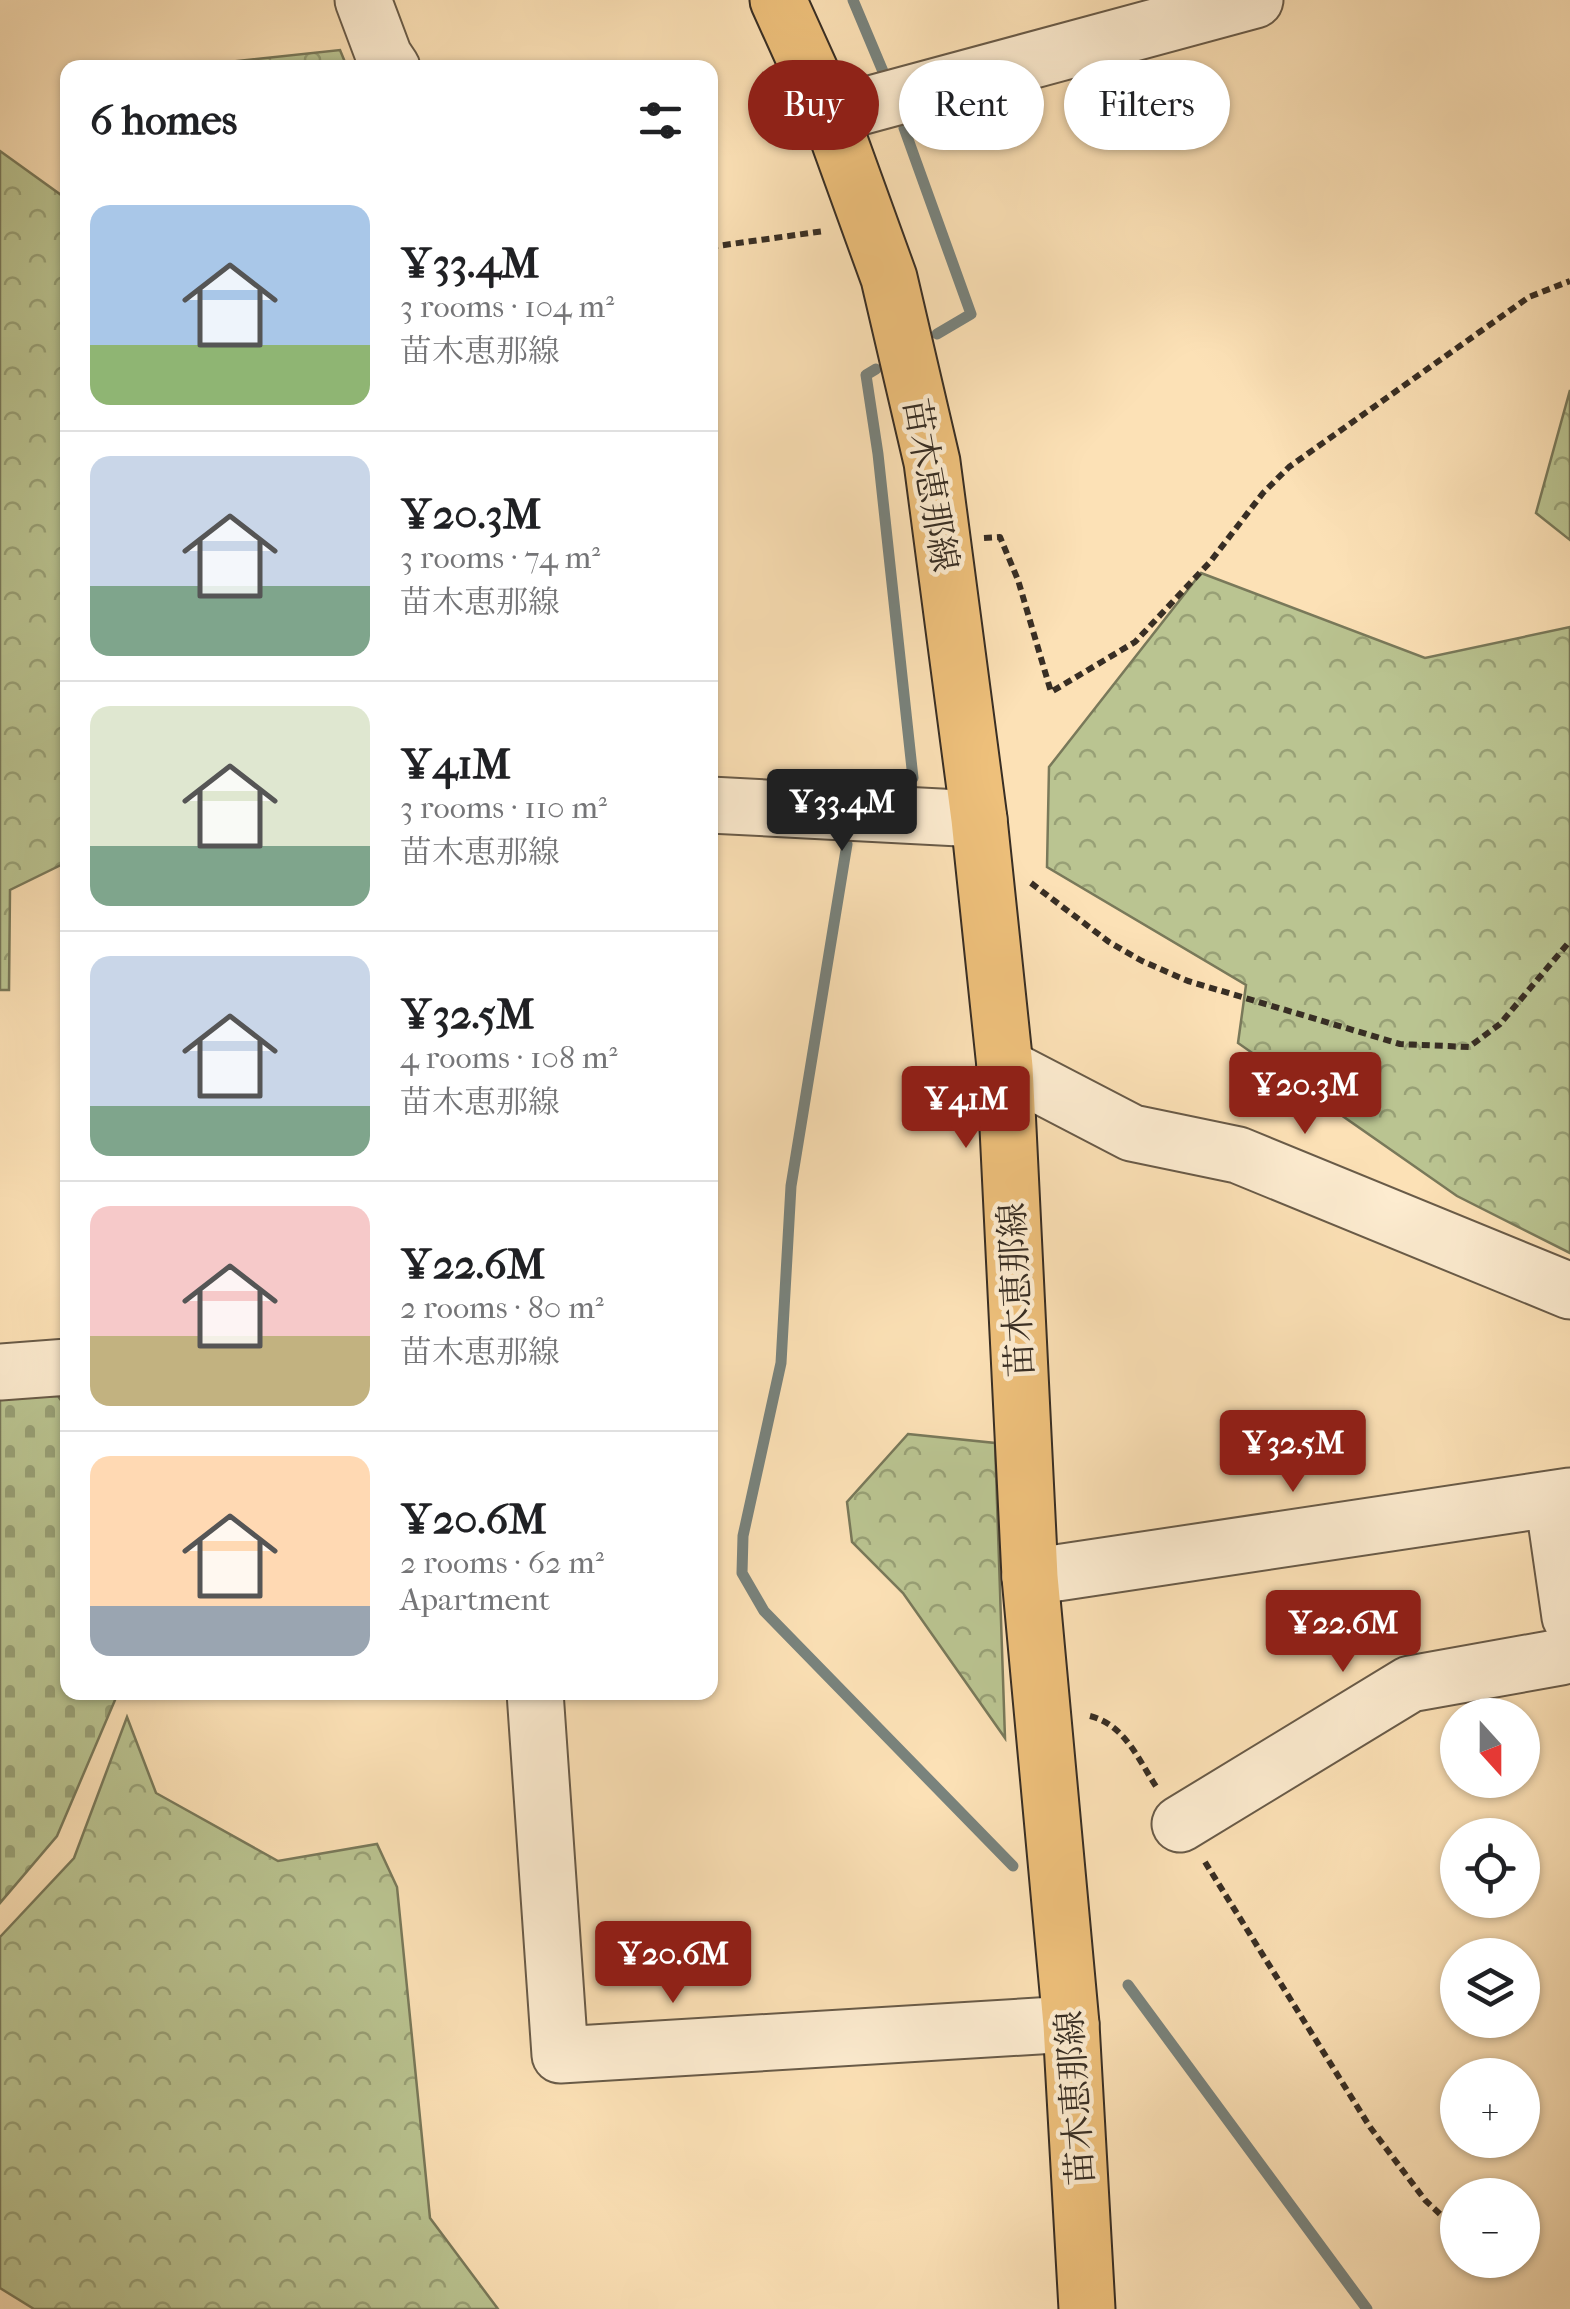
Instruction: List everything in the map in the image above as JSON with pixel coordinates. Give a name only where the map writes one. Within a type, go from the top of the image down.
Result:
[{"type":"main road","name":"苗木恵那線","points":[[778,0],[805,60]]},
{"type":"main road","name":"苗木恵那線","points":[[843,150],[889,278],[928,444],[979,819],[1004,1067],[1030,1576],[1071,2024],[1088,2309]]},
{"type":"street","points":[[363,0],[387,60]]},
{"type":"street","points":[[879,102],[1255,0]]},
{"type":"street","points":[[718,805],[979,819]]},
{"type":"street","points":[[1004,1067],[1132,1133],[1238,1156],[1570,1292]]},
{"type":"street","points":[[0,1372],[60,1368]]},
{"type":"street","points":[[1030,1576],[1561,1498],[1570,1617]]},
{"type":"street","points":[[1180,1824],[1410,1684],[1561,1656],[1570,1651]]},
{"type":"street","points":[[536,1700],[560,2055],[1071,2024]]},
{"type":"path","points":[[718,246],[836,229],[868,216]]},
{"type":"path","points":[[943,540],[1000,537],[1018,580],[1050,692],[1135,642],[1210,562],[1263,493],[1289,467],[1529,297],[1570,281]]},
{"type":"path","points":[[986,883],[1027,880],[1109,942],[1188,981],[1400,1044],[1469,1047],[1500,1024],[1570,941]]},
{"type":"path","points":[[1044,1719],[1091,1716],[1120,1732],[1253,1936],[1370,2127],[1440,2216]]},
{"type":"green space","points":[[340,50],[344,60],[248,60]]},
{"type":"green space","points":[[0,151],[60,194],[60,865],[10,890],[9,990],[0,990]]},
{"type":"green space","points":[[1570,390],[1570,540],[1536,513]]},
{"type":"green space","points":[[1201,573],[1425,658],[1570,627],[1570,1253],[1457,1196],[1238,1043],[1246,985],[1047,867],[1049,767]]},
{"type":"green space","points":[[0,1395],[58,1396],[60,1700],[115,1700],[57,1836],[0,1903]]},
{"type":"green space","points":[[908,1434],[995,1443],[1005,1738],[903,1593],[852,1542],[847,1502]]},
{"type":"green space","points":[[127,1717],[156,1793],[278,1861],[377,1844],[397,1887],[430,2218],[498,2309],[34,2309],[0,2288],[0,1937],[74,1858]]},
{"type":"waterway","points":[[853,0],[887,81]]},
{"type":"waterway","points":[[912,150],[971,314],[937,334]]},
{"type":"waterway","points":[[857,782],[858,777],[913,778],[866,375],[876,369]]},
{"type":"waterway","points":[[847,844],[791,1186],[781,1363],[743,1536],[742,1573],[764,1611],[1013,1866]]},
{"type":"waterway","points":[[1128,1985],[1367,2309]]}]
